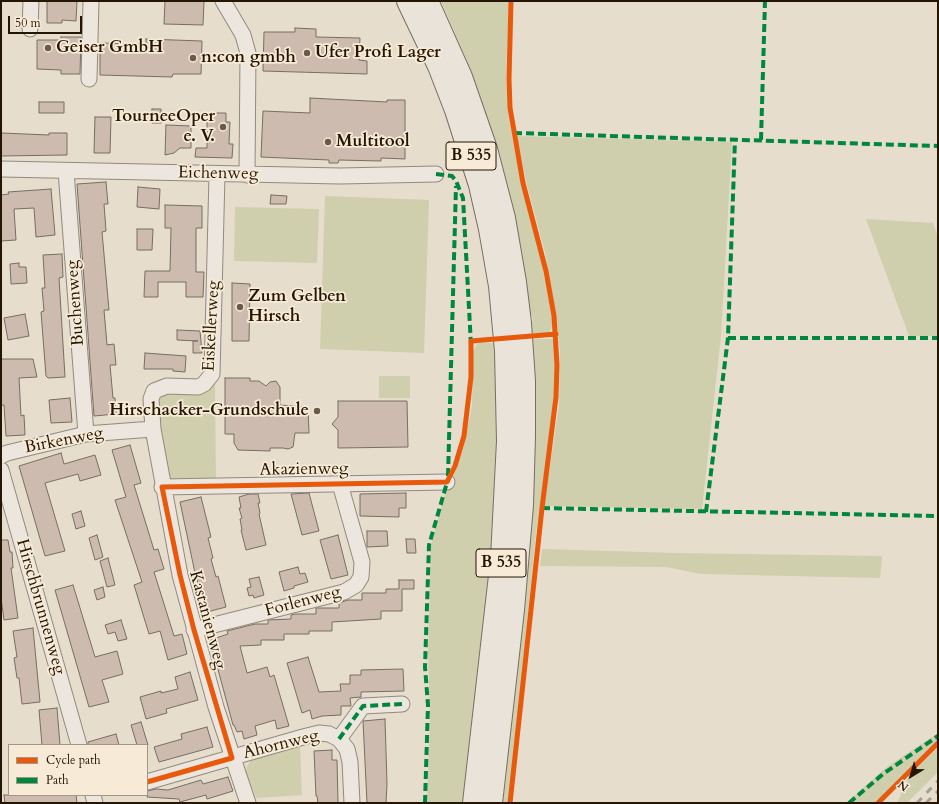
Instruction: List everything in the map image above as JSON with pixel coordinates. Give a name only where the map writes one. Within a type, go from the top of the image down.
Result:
[{"type":"highway","name":"B 535","points":[[408,1],[442,73],[480,185],[490,229],[500,286],[505,344],[508,441],[502,558],[474,803]]},
{"type":"highway","name":"B 535","points":[[427,1],[461,77],[486,149],[504,218],[515,282],[520,323],[524,381],[522,505],[513,610],[491,803]]},
{"type":"street","points":[[30,29],[31,1]]},
{"type":"street","points":[[89,78],[91,1]]},
{"type":"street","points":[[223,1],[243,35],[248,53],[247,175]]},
{"type":"street","name":"Eichenweg","points":[[1,169],[217,175],[340,176],[436,174]]},
{"type":"street","name":"Buchenweg","points":[[66,171],[86,434]]},
{"type":"street","name":"Eiskellerweg","points":[[153,429],[151,399],[154,391],[167,386],[198,387],[204,384],[212,374],[217,175]]},
{"type":"street","name":"Birkenweg","points":[[1,456],[7,453],[86,434],[153,429]]},
{"type":"street","name":"Kastanienweg","points":[[153,429],[162,487],[180,575],[194,630],[232,758],[248,803]]},
{"type":"street","name":"Hirschbrunnenweg","points":[[1,470],[79,744]]},
{"type":"street","name":"Akazienweg","points":[[162,487],[447,482]]},
{"type":"street","name":"Forlenweg","points":[[194,630],[344,592],[356,585],[361,577],[362,562],[340,484]]},
{"type":"street","name":"Ahornweg","points":[[148,782],[319,734],[329,734],[339,739],[363,706],[402,704]]},
{"type":"street","points":[[339,739],[347,749],[350,762],[352,803]]},
{"type":"green space","points":[[441,1],[509,1],[506,78],[508,115],[516,158],[539,247],[553,325],[549,333],[532,333],[532,339],[552,339],[555,344],[555,382],[550,439],[536,532],[509,803],[497,803],[526,321],[533,321],[533,318],[531,314],[525,314],[474,91],[472,72]]},
{"type":"green space","points":[[517,136],[732,142],[721,336],[702,509],[544,506],[559,406],[560,352],[556,316],[546,256],[527,185]]},
{"type":"green space","points":[[325,196],[429,200],[424,353],[320,349]]},
{"type":"green space","points":[[235,207],[319,209],[317,263],[234,261]]},
{"type":"green space","points":[[866,219],[933,223],[938,237],[938,336],[909,336]]},
{"type":"green space","points":[[478,343],[499,343],[502,449],[468,803],[427,803],[430,720],[428,651],[431,546],[444,497],[457,468],[465,442],[472,406],[473,351]]},
{"type":"green space","points":[[379,376],[410,376],[410,398],[379,398]]},
{"type":"green space","points":[[215,382],[216,480],[171,480],[167,476],[157,404],[160,396],[166,392],[203,392]]},
{"type":"green space","points":[[542,549],[675,553],[882,556],[880,578],[701,574],[666,567],[540,566]]},
{"type":"green space","points":[[938,733],[938,740],[875,803],[846,803],[888,766]]},
{"type":"green space","points":[[300,746],[302,795],[256,798],[246,772],[247,766],[251,760]]},
{"type":"green space","points":[[938,747],[938,772],[907,803],[897,803],[909,776]]},
{"type":"building","points":[[47,1],[77,1],[76,21],[62,20],[62,23],[47,23]]},
{"type":"building","points":[[165,1],[204,1],[203,25],[164,24]]},
{"type":"building","points":[[295,28],[316,29],[316,37],[360,38],[359,60],[367,61],[367,74],[263,71],[264,32],[295,32]]},
{"type":"building","points":[[61,37],[81,37],[80,74],[61,74],[61,70],[37,69],[37,40],[61,40]]},
{"type":"building","points":[[146,39],[202,41],[201,74],[173,74],[172,77],[100,75],[100,43],[146,44]]},
{"type":"building","points":[[310,98],[387,102],[387,100],[405,100],[405,159],[381,158],[381,161],[339,160],[338,163],[329,163],[329,160],[261,157],[263,111],[310,113]]},
{"type":"building","points":[[39,102],[64,102],[64,113],[39,113]]},
{"type":"building","points":[[152,109],[161,109],[161,123],[152,123]]},
{"type":"building","points":[[207,113],[226,113],[226,122],[230,122],[229,144],[233,144],[232,158],[195,157],[196,148],[207,148]]},
{"type":"building","points":[[95,117],[111,117],[110,153],[94,153]]},
{"type":"building","points":[[166,125],[191,126],[191,148],[180,148],[174,153],[165,155]]},
{"type":"building","points":[[1,133],[49,135],[49,133],[67,133],[67,155],[1,156]]},
{"type":"building","points":[[106,182],[108,204],[104,204],[106,231],[102,232],[109,310],[104,310],[107,345],[114,344],[116,365],[110,365],[116,414],[94,416],[77,184]]},
{"type":"building","points":[[138,187],[160,189],[159,209],[137,207]]},
{"type":"building","points":[[51,189],[55,235],[36,237],[34,208],[14,209],[16,240],[1,241],[1,195],[9,194],[8,192]]},
{"type":"building","points":[[271,195],[287,196],[286,204],[270,204]]},
{"type":"building","points":[[165,205],[202,206],[202,228],[196,228],[196,272],[204,272],[203,297],[186,297],[186,282],[158,282],[158,297],[144,297],[145,271],[170,271],[171,228],[165,228]]},
{"type":"building","points":[[137,229],[153,229],[152,250],[137,250]]},
{"type":"building","points":[[62,254],[63,277],[59,278],[65,377],[48,378],[46,376],[41,312],[44,311],[42,288],[45,288],[43,255]]},
{"type":"building","points":[[19,263],[19,267],[26,267],[27,283],[11,284],[10,264]]},
{"type":"building","points":[[232,283],[250,284],[249,341],[232,341]]},
{"type":"building","points":[[25,314],[29,336],[8,340],[4,318]]},
{"type":"building","points":[[177,330],[200,331],[202,353],[193,353],[193,341],[198,341],[177,340]]},
{"type":"building","points":[[145,353],[186,356],[185,372],[173,371],[173,369],[144,369]]},
{"type":"building","points":[[1,359],[33,359],[37,377],[19,378],[21,416],[24,415],[25,435],[6,436],[4,405],[1,405]]},
{"type":"building","points":[[225,378],[250,378],[250,381],[259,381],[266,386],[270,382],[276,381],[280,387],[280,405],[308,407],[309,433],[295,433],[293,447],[288,449],[270,448],[270,451],[238,450],[234,443],[234,434],[225,434]]},
{"type":"building","points":[[70,398],[72,422],[51,423],[49,400]]},
{"type":"building","points":[[338,401],[407,401],[408,447],[338,448],[338,430],[332,424],[338,417]]},
{"type":"building","points":[[130,445],[141,483],[134,485],[154,550],[158,549],[164,569],[154,572],[174,636],[182,634],[187,654],[168,660],[160,631],[149,634],[134,585],[142,582],[115,500],[126,497],[112,450]]},
{"type":"building","points":[[61,453],[64,464],[95,455],[101,475],[80,481],[78,474],[45,483],[65,551],[45,556],[19,466]]},
{"type":"building","points":[[309,493],[319,531],[302,535],[291,494]]},
{"type":"building","points":[[406,493],[406,508],[399,508],[399,517],[360,516],[360,494]]},
{"type":"building","points":[[249,494],[258,494],[260,503],[258,503],[259,514],[266,545],[246,550],[241,530],[240,519],[242,518],[239,508],[241,508],[239,497]]},
{"type":"building","points":[[201,497],[211,537],[208,538],[213,558],[211,559],[216,577],[218,576],[226,607],[207,612],[195,573],[180,502]]},
{"type":"building","points":[[81,511],[85,526],[76,529],[72,514]]},
{"type":"building","points":[[367,531],[387,531],[388,546],[367,547]]},
{"type":"building","points":[[97,535],[103,557],[95,560],[89,538]]},
{"type":"building","points":[[338,535],[348,575],[331,579],[320,540]]},
{"type":"building","points":[[406,539],[415,539],[416,553],[407,553]]},
{"type":"building","points":[[1,540],[8,540],[10,552],[12,552],[13,568],[11,568],[18,618],[4,620],[1,598]]},
{"type":"building","points":[[108,558],[115,585],[107,587],[100,561]]},
{"type":"building","points":[[298,567],[300,574],[305,573],[308,582],[284,591],[279,572]]},
{"type":"building","points":[[259,577],[264,595],[254,598],[253,595],[249,596],[247,588],[251,587],[249,579]]},
{"type":"building","points":[[399,580],[414,580],[414,589],[402,589],[402,611],[381,611],[381,619],[332,622],[332,631],[309,631],[309,634],[284,634],[284,640],[261,640],[261,645],[240,646],[247,673],[267,667],[270,677],[274,675],[289,726],[277,729],[275,720],[255,726],[257,735],[244,739],[242,731],[237,732],[233,725],[210,640],[228,634],[227,631],[255,624],[268,624],[268,620],[291,619],[291,615],[295,614],[316,614],[316,608],[339,608],[339,603],[348,600],[362,600],[362,593],[386,593],[386,589],[399,589]]},
{"type":"building","points":[[73,585],[95,657],[117,651],[123,674],[102,680],[109,702],[89,707],[55,590]]},
{"type":"building","points":[[103,587],[105,597],[97,600],[94,590]]},
{"type":"building","points":[[121,620],[127,639],[118,641],[115,632],[108,634],[105,625]]},
{"type":"building","points":[[33,628],[40,702],[22,704],[19,678],[17,678],[14,658],[17,657],[13,631]]},
{"type":"building","points":[[308,657],[319,692],[341,691],[340,684],[350,684],[350,675],[361,675],[361,670],[403,669],[404,691],[361,692],[361,697],[350,698],[351,706],[341,706],[341,715],[322,716],[312,719],[310,710],[302,713],[287,663]]},
{"type":"building","points":[[190,672],[198,700],[166,709],[167,713],[146,719],[140,697],[161,691],[161,693],[178,689],[175,677]]},
{"type":"building","points":[[57,708],[60,744],[42,744],[39,710]]},
{"type":"building","points":[[385,719],[387,784],[386,803],[367,803],[363,721]]},
{"type":"building","points":[[141,722],[148,744],[137,744],[131,725]]},
{"type":"building","points":[[207,727],[213,747],[159,762],[154,747],[182,739],[181,734]]},
{"type":"building","points":[[116,734],[119,744],[88,744],[88,742]]},
{"type":"building","points":[[332,750],[332,760],[337,760],[338,803],[318,803],[316,796],[314,751]]},
{"type":"building","points":[[228,777],[233,791],[207,799],[206,795],[180,802],[179,799],[147,797],[148,791],[156,789],[168,790],[201,780],[203,784]]},
{"type":"building","points":[[4,795],[76,796],[77,803],[5,803]]},
{"type":"railway","points":[[917,803],[938,781]]},
{"type":"railway","points":[[926,803],[938,791]]},
{"type":"marked path","points":[[761,140],[765,1]]},
{"type":"marked path","points":[[514,133],[938,146]]},
{"type":"marked path","points":[[706,512],[728,338],[735,139]]},
{"type":"marked path","points":[[436,174],[452,176],[456,181],[463,198],[471,345]]},
{"type":"marked path","points":[[448,476],[456,186]]},
{"type":"marked path","points":[[728,338],[938,338]]},
{"type":"marked path","points":[[425,803],[428,705],[425,667],[429,545],[448,479]]},
{"type":"marked path","points":[[542,508],[938,516]]},
{"type":"marked path","points":[[339,739],[363,706],[402,704]]},
{"type":"marked path","points":[[849,803],[883,774],[938,736]]},
{"type":"cycle path","points":[[510,803],[542,508],[556,397],[557,365],[554,316],[546,271],[523,183],[510,108],[509,79],[511,1]]},
{"type":"cycle path","points":[[148,782],[232,758],[194,630],[180,575],[162,487],[447,482],[455,466],[464,436],[471,377],[471,341],[556,334]]},
{"type":"cycle path","points":[[878,803],[938,743]]},
{"type":"place","name":"Geiser GmbH","points":[[48,48]]},
{"type":"place","name":"Ufer Profi Lager","points":[[307,53]]},
{"type":"place","name":"n:con gmbh","points":[[193,58]]},
{"type":"place","name":"TourneeOper e. V.","points":[[223,127]]},
{"type":"place","name":"Multitool","points":[[328,142]]},
{"type":"place","name":"Zum Gelben Hirsch","points":[[240,307]]},
{"type":"place","name":"Hirschacker-Grundschule","points":[[317,411]]}]
